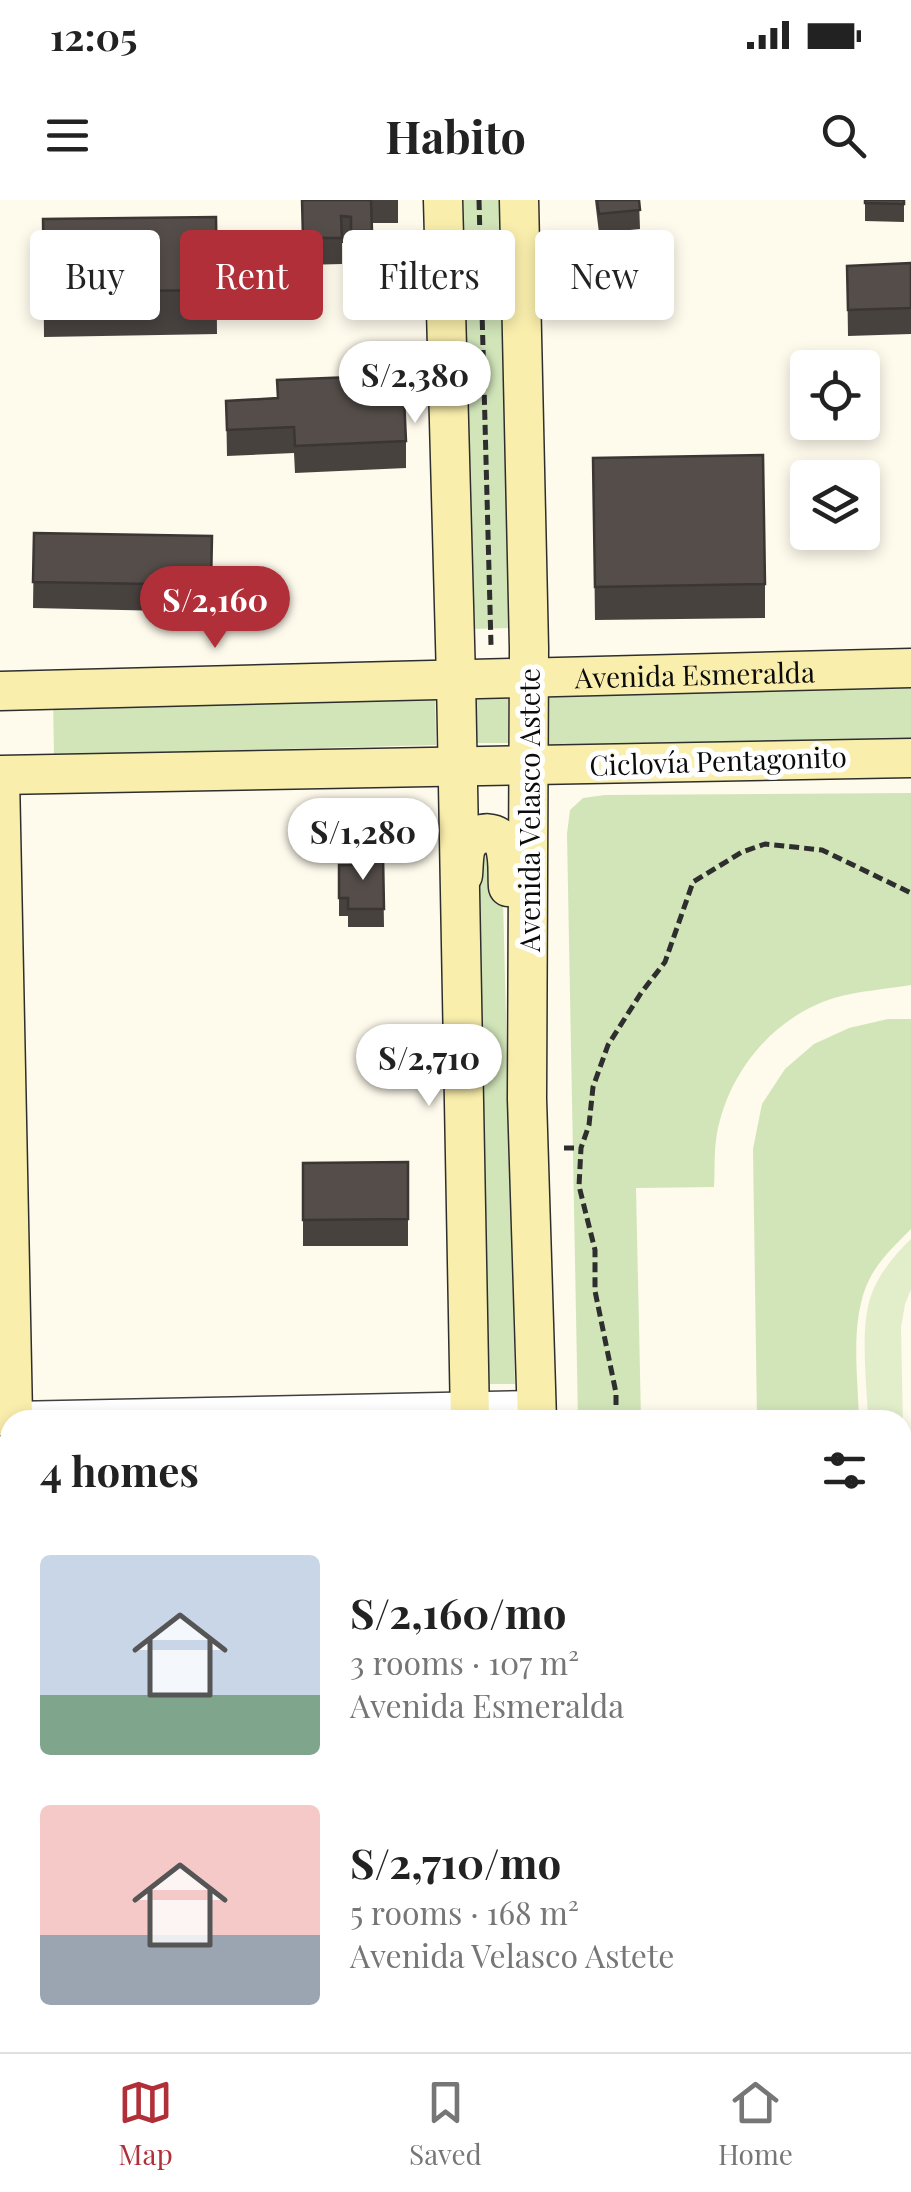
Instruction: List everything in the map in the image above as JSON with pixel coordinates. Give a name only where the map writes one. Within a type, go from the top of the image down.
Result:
[{"type":"main road","points":[[443,200],[470,1410]]},
{"type":"main road","name":"Avenida Velasco Astete","points":[[519,200],[528,677],[528,1099],[537,1410]]},
{"type":"main road","name":"Avenida Esmeralda","points":[[0,691],[911,668]]},
{"type":"main road","points":[[9,1410],[0,776],[911,758]]},
{"type":"main road","points":[[459,921],[466,846],[477,836],[495,834],[503,840],[505,849],[528,1099]]},
{"type":"path","points":[[480,200],[491,648]]},
{"type":"path","points":[[616,1410],[595,1291],[595,1250],[579,1186],[581,1148],[590,1126],[593,1087],[608,1044],[640,992],[665,962],[693,882],[742,852],[765,844],[822,850],[911,893]]},
{"type":"path","points":[[564,1148],[581,1148]]},
{"type":"green space","points":[[454,200],[506,200],[506,230],[455,230]]},
{"type":"green space","points":[[459,320],[508,320],[513,628],[471,629]]},
{"type":"green space","points":[[911,688],[911,747],[548,748],[547,690]]},
{"type":"green space","points":[[435,689],[436,745],[54,755],[53,699]]},
{"type":"green space","points":[[508,698],[508,743],[469,743],[468,699]]},
{"type":"green space","points":[[911,793],[911,985],[834,998],[811,1007],[772,1034],[741,1072],[721,1116],[714,1187],[636,1188],[641,1410],[578,1410],[567,834],[570,810],[583,798]]},
{"type":"green space","points":[[491,850],[502,858],[515,1384],[488,1384],[476,860]]},
{"type":"green space","points":[[888,1019],[911,1019],[911,1229],[878,1265],[863,1294],[856,1348],[859,1410],[757,1410],[753,1149],[762,1104],[785,1069],[814,1044],[849,1028]]},
{"type":"green space","points":[[911,1239],[911,1289],[901,1327],[903,1410],[868,1410],[866,1319],[874,1288]]},
{"type":"building","points":[[302,200],[371,200],[372,230],[351,230],[351,217],[341,216],[342,238],[323,238],[323,230],[303,230]]},
{"type":"building","points":[[597,200],[639,200],[640,210],[599,214]]},
{"type":"building","points":[[904,200],[904,204],[865,203]]},
{"type":"building","points":[[216,217],[216,230],[180,230],[180,290],[160,291],[160,230],[43,230],[43,219]]},
{"type":"building","points":[[911,263],[911,308],[848,310],[847,266]]},
{"type":"building","points":[[403,375],[406,441],[295,446],[294,427],[227,430],[226,401],[278,398],[277,380]]},
{"type":"building","points":[[763,455],[765,584],[595,587],[593,458]]},
{"type":"building","points":[[34,533],[212,536],[211,585],[33,582]]},
{"type":"building","points":[[358,855],[383,855],[384,909],[348,909],[348,898],[339,898],[339,865],[358,865]]},
{"type":"building","points":[[408,1162],[408,1219],[303,1220],[303,1163]]}]
